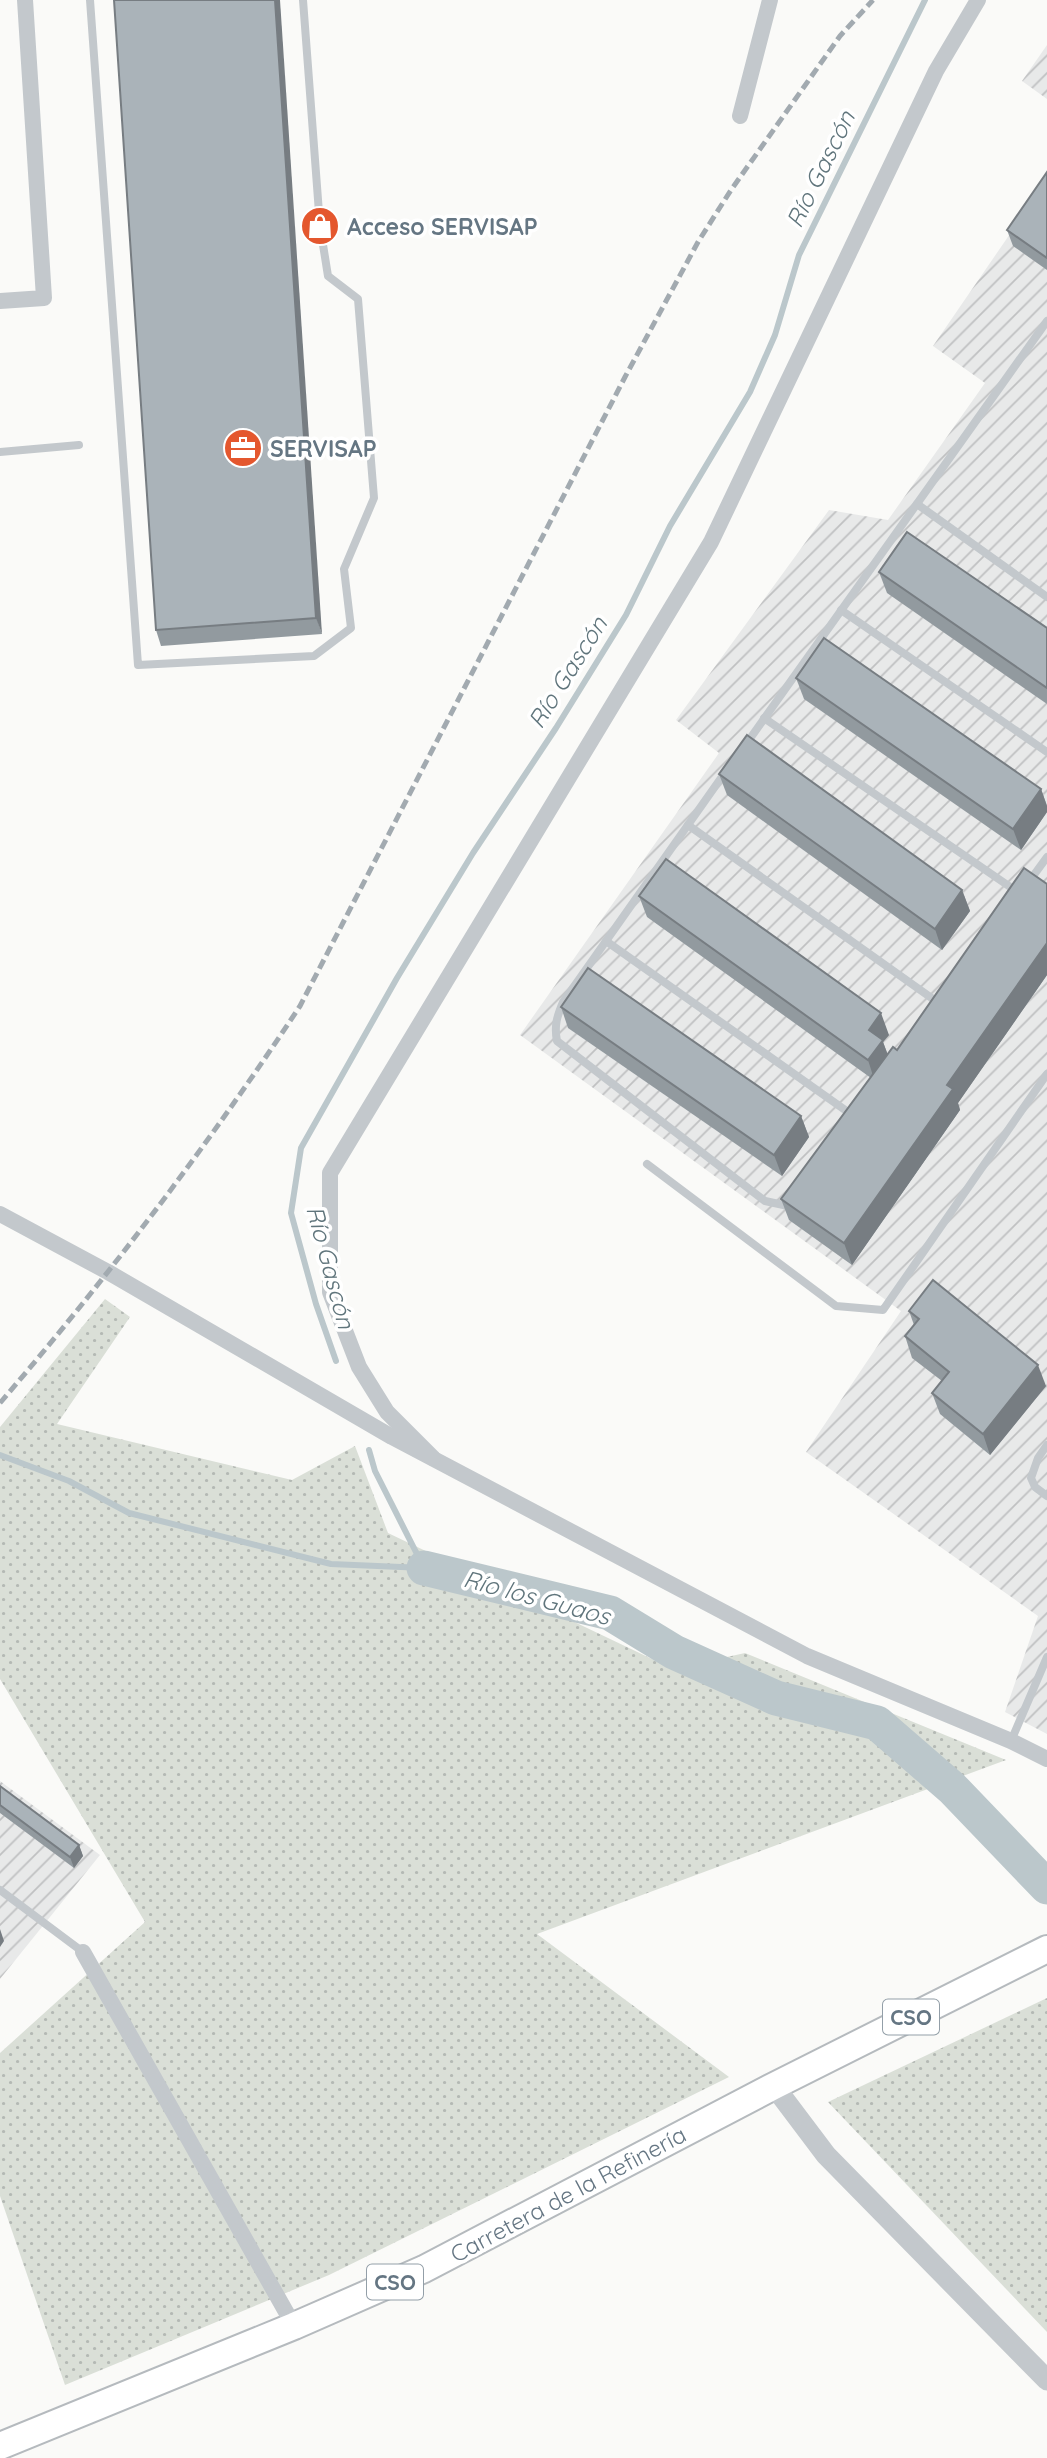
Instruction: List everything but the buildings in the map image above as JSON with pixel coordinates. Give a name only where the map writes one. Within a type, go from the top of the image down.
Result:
[{"type":"main road","name":"Carretera de la Refinería","points":[[0,2446],[294,2326],[424,2269],[774,2086],[1047,1949]]},
{"type":"street","points":[[0,301],[44,298],[25,0]]},
{"type":"street","points":[[740,116],[770,0]]},
{"type":"street","points":[[433,1458],[387,1412],[359,1367],[330,1292],[330,1173],[711,542],[936,71],[978,0]]},
{"type":"street","points":[[0,1214],[108,1272],[392,1437],[807,1656],[1011,1741],[1047,1759]]},
{"type":"street","points":[[83,1952],[294,2326]]},
{"type":"street","points":[[774,2086],[826,2155],[1047,2380]]},
{"type":"lane","points":[[90,0],[138,665],[314,656],[351,628],[344,569],[374,498],[358,299],[328,276],[320,226],[303,0]]},
{"type":"lane","points":[[741,750],[1047,321]]},
{"type":"lane","points":[[0,452],[79,445]]},
{"type":"lane","points":[[917,504],[1047,597]]},
{"type":"lane","points":[[841,610],[1047,752]]},
{"type":"lane","points":[[764,718],[1020,894]]},
{"type":"lane","points":[[734,761],[563,1002],[556,1019],[557,1041],[765,1201],[788,1206],[800,1196]]},
{"type":"lane","points":[[688,825],[940,1004]]},
{"type":"lane","points":[[1012,905],[1047,857]]},
{"type":"lane","points":[[606,941],[857,1118]]},
{"type":"lane","points":[[932,1014],[948,993]]},
{"type":"lane","points":[[647,1164],[836,1306],[883,1310],[1047,1074]]},
{"type":"lane","points":[[849,1129],[865,1107]]},
{"type":"lane","points":[[1047,1445],[1038,1458],[1031,1478],[1035,1487],[1047,1496]]},
{"type":"lane","points":[[1011,1741],[1047,1657]]},
{"type":"lane","points":[[0,1890],[83,1952]]},
{"type":"shaded area","points":[[1047,45],[1047,99],[1022,81]]},
{"type":"shaded area","points":[[1047,180],[1047,1734],[1005,1712],[1038,1616],[806,1452],[901,1311],[520,1035],[719,753],[676,720],[829,510],[888,520],[985,383],[933,346]]},
{"type":"shaded area","points":[[105,1299],[130,1317],[57,1424],[292,1480],[355,1446],[388,1533],[673,1669],[745,1653],[1006,1760],[537,1934],[729,2077],[329,2275],[65,2385],[0,2196],[0,2053],[145,1922],[0,1679],[0,1427]]},
{"type":"shaded area","points":[[0,1781],[100,1855],[0,1979]]},
{"type":"shaded area","points":[[1047,1998],[1047,2332],[828,2102]]},
{"type":"waterway","name":"Río Gascón","points":[[336,1361],[316,1304],[291,1213],[301,1148],[397,978],[473,853],[556,728],[626,615],[670,526],[750,392],[775,335],[799,255],[925,0]]},
{"type":"waterway","name":"Río los Guaos","points":[[0,1455],[69,1481],[129,1513],[331,1564],[424,1568],[375,1471],[369,1450]]},
{"type":"waterway","name":"Río los Guaos","points":[[424,1568],[610,1613],[674,1652],[776,1698],[877,1723],[952,1788],[1047,1887]]},
{"type":"railway","points":[[0,1403],[80,1307],[156,1209],[230,1109],[300,1006],[625,377],[698,242],[731,190],[840,36],[873,0]]},
{"type":"place","name":"Acceso SERVISAP","points":[[320,226]]},
{"type":"place","name":"SERVISAP","points":[[243,448]]}]
